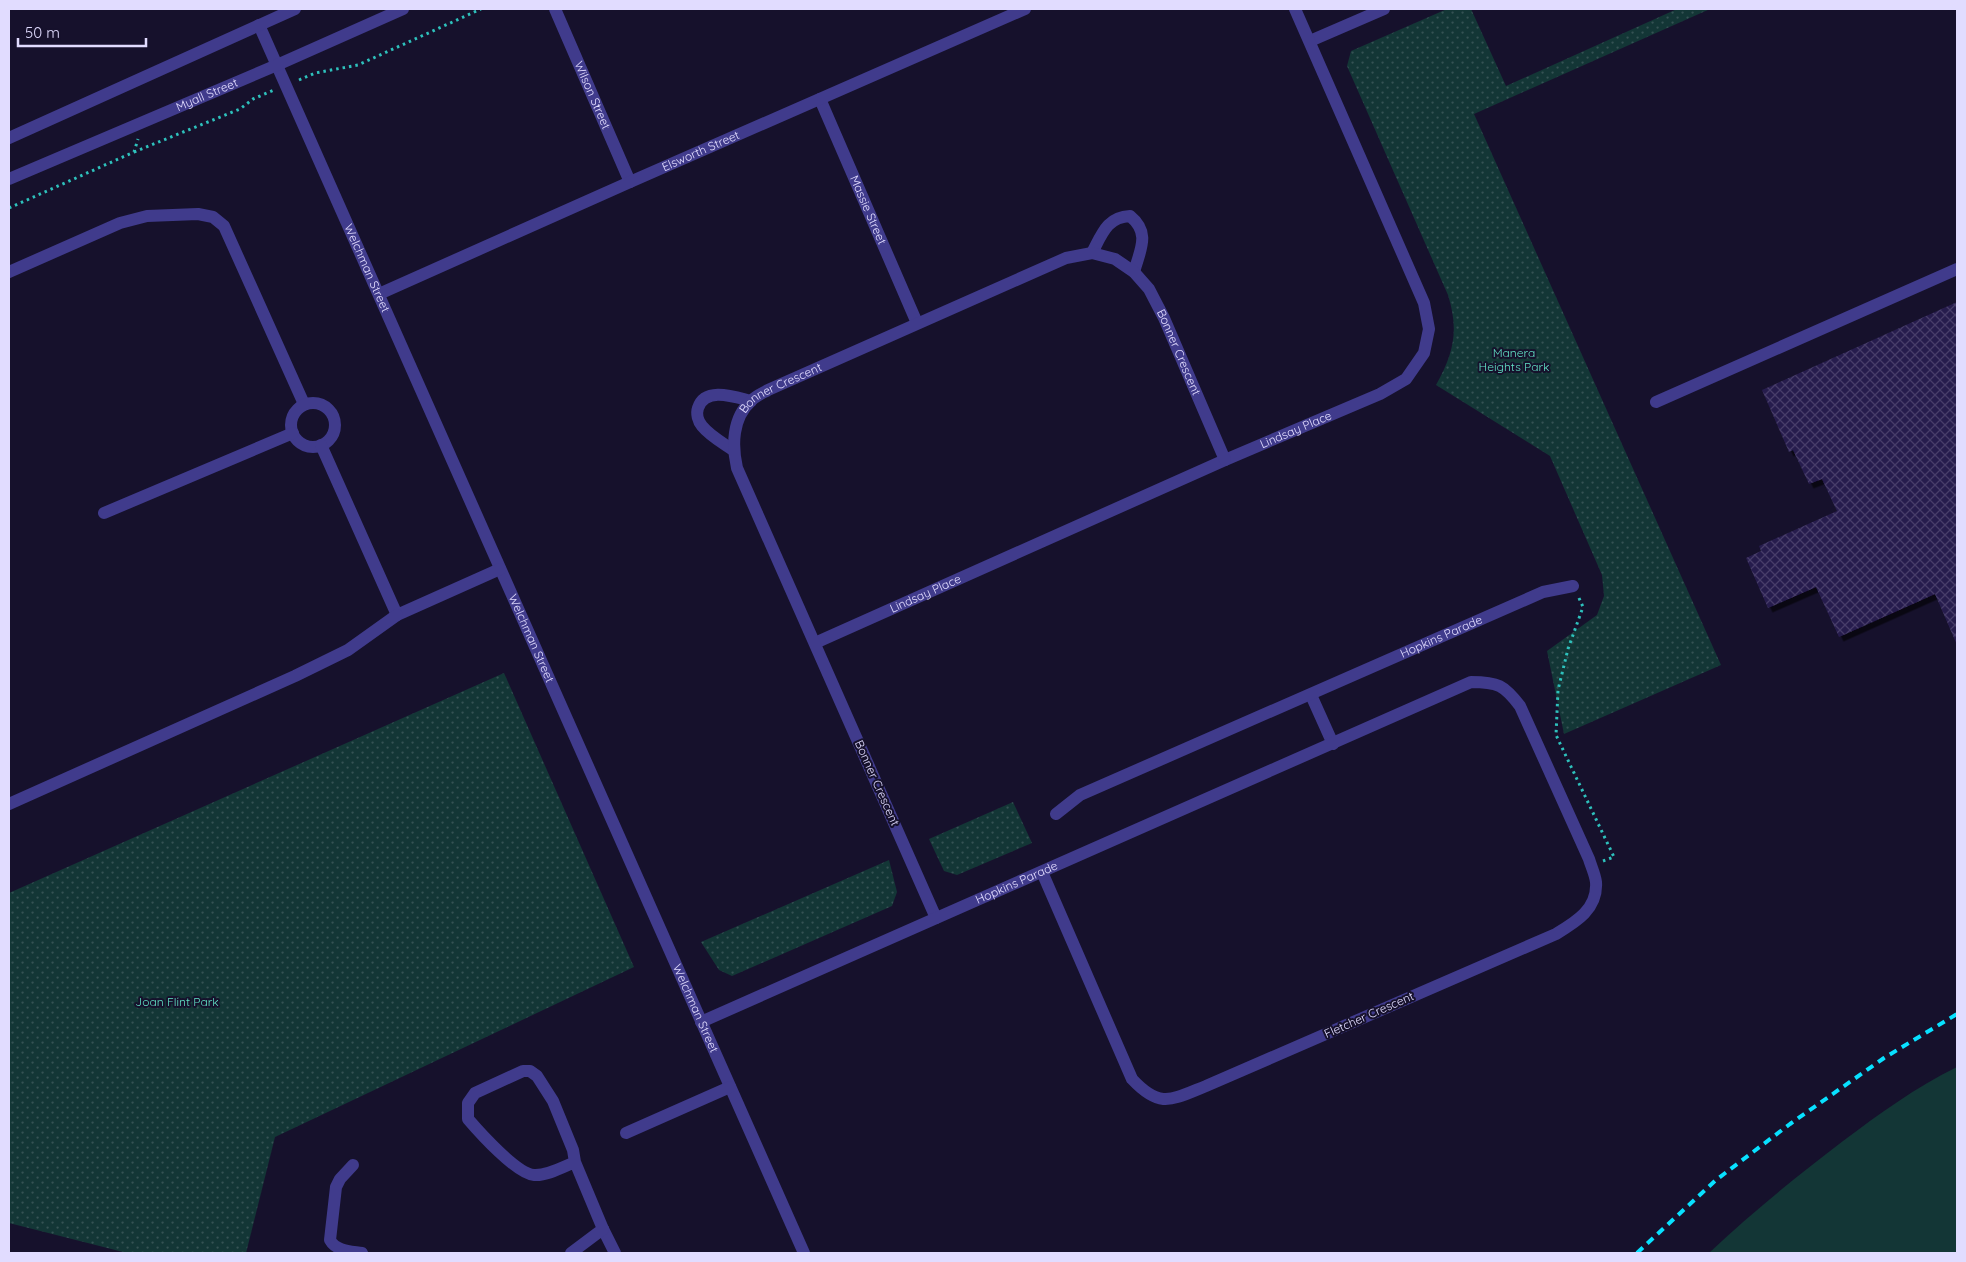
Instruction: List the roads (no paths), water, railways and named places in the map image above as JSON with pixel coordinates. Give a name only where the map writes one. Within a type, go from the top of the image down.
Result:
[{"type":"street","points":[[9,138],[295,9]]},
{"type":"street","name":"Myall Street","points":[[9,179],[404,9]]},
{"type":"street","name":"Wilson Street","points":[[555,9],[630,182]]},
{"type":"street","name":"Elsworth Street","points":[[379,294],[1025,9]]},
{"type":"street","name":"Lindsay Place","points":[[815,643],[1225,460],[1380,394],[1406,379],[1424,353],[1429,329],[1424,303],[1295,9]]},
{"type":"street","points":[[1310,41],[1384,9]]},
{"type":"street","name":"Welchman Street","points":[[259,25],[804,1253]]},
{"type":"street","name":"Massie Street","points":[[820,98],[917,322]]},
{"type":"street","points":[[9,272],[120,223],[147,216],[198,214],[213,217],[224,226],[304,404]]},
{"type":"street","points":[[1092,253],[1110,223],[1120,217],[1130,216],[1138,222],[1143,232],[1143,242],[1134,272]]},
{"type":"street","name":"Bonner Crescent","points":[[936,918],[737,468],[733,450],[735,432],[740,416],[751,401],[768,390],[917,322],[1066,258],[1092,253],[1115,259],[1134,272],[1149,289],[1164,318],[1225,460]]},
{"type":"street","points":[[1656,402],[1957,268]]},
{"type":"street","points":[[733,450],[701,425],[697,416],[698,406],[705,398],[715,394],[751,401]]},
{"type":"street","points":[[318,403],[324,406],[333,416],[334,430],[327,441],[321,445],[304,445],[292,433],[292,416],[304,404],[318,403]]},
{"type":"street","points":[[104,513],[292,433]]},
{"type":"street","points":[[321,445],[397,615]]},
{"type":"street","points":[[9,804],[295,676],[348,650],[397,615],[500,569]]},
{"type":"street","name":"Hopkins Parade","points":[[1056,814],[1080,795],[1543,592],[1573,586]]},
{"type":"street","name":"Hopkins Parade","points":[[701,1022],[1471,682],[1490,682],[1508,690]]},
{"type":"street","name":"Fletcher Crescent","points":[[1042,872],[1132,1079],[1145,1093],[1161,1100],[1181,1096],[1556,934],[1578,921],[1593,904],[1596,882],[1591,866],[1520,706],[1508,690]]},
{"type":"street","points":[[1311,695],[1333,744]]},
{"type":"street","points":[[575,1162],[542,1174],[532,1175],[522,1171],[487,1140],[468,1119],[468,1104],[475,1093],[523,1071],[530,1071],[537,1076],[553,1101],[573,1150],[575,1162],[614,1253]]},
{"type":"street","points":[[626,1134],[730,1087]]},
{"type":"street","points":[[353,1165],[340,1179],[336,1187],[330,1240],[333,1246],[338,1249],[362,1253]]},
{"type":"street","points":[[571,1253],[603,1230]]},
{"type":"railway","points":[[1637,1253],[1716,1180],[1790,1124],[1884,1058],[1957,1014]]},
{"type":"park label","name":"Manera Heights Park","points":[[1514,360]]},
{"type":"park label","name":"Joan Flint Park","points":[[177,1002]]}]
